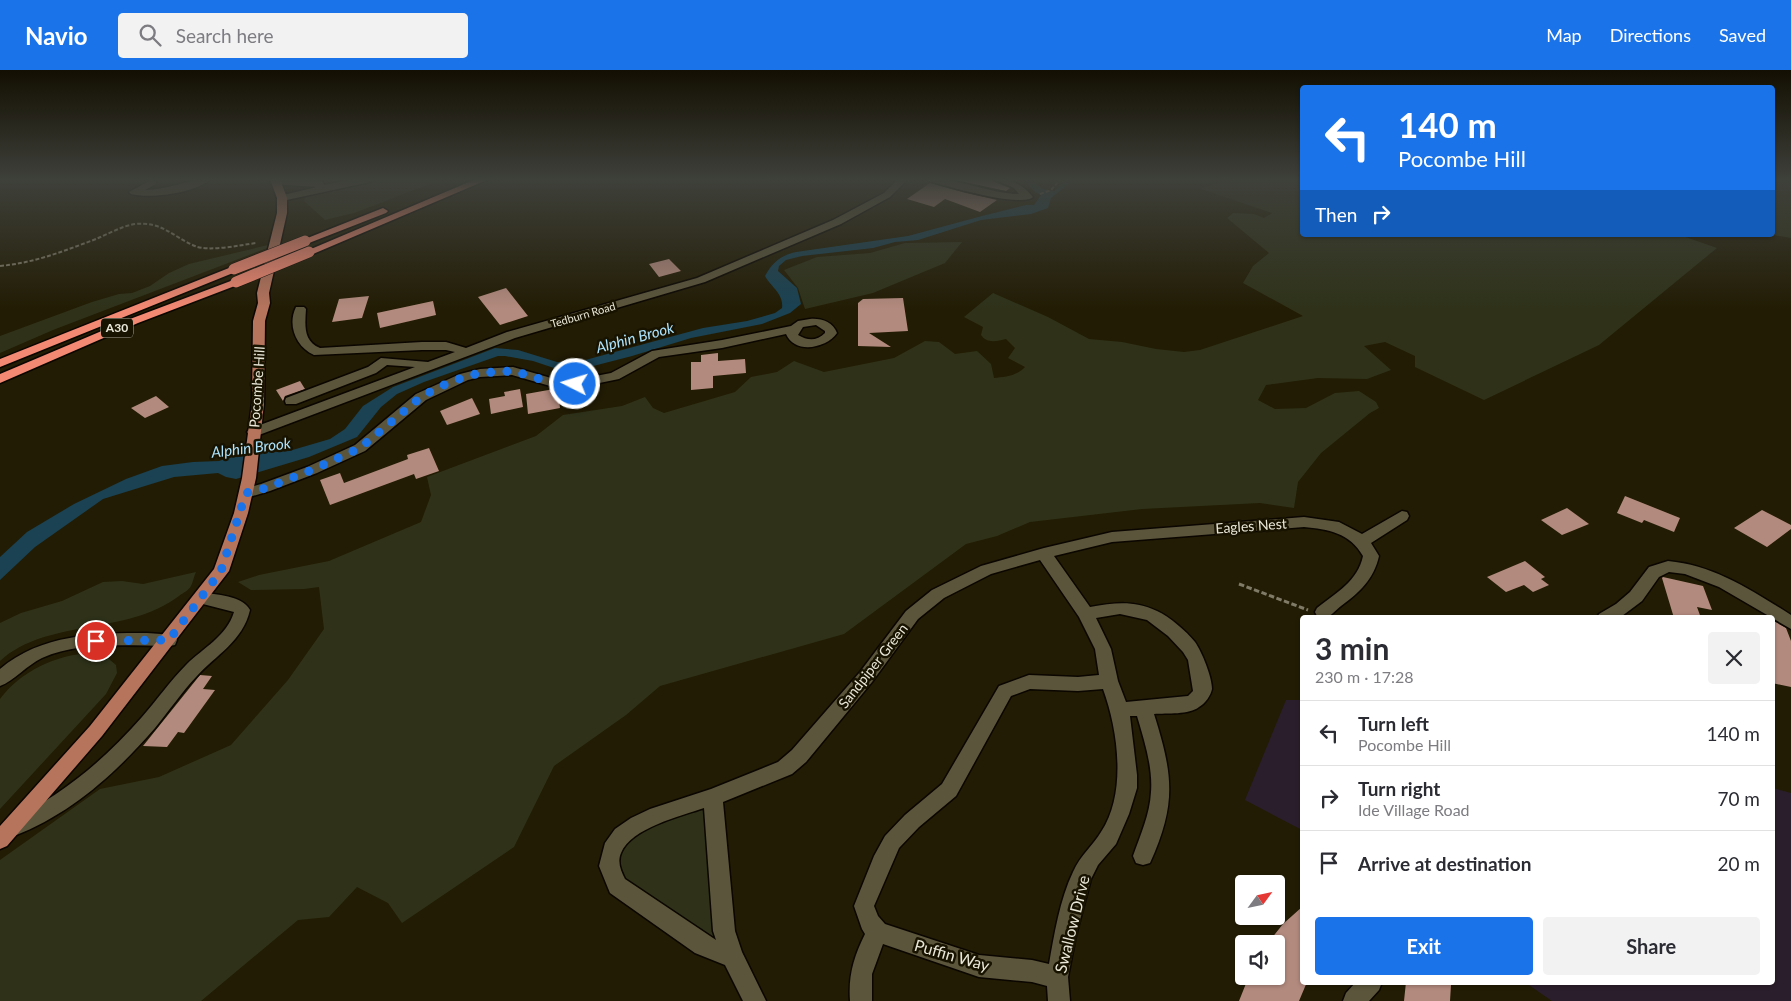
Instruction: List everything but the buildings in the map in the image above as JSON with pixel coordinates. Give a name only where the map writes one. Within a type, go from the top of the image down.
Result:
[{"type":"highway","name":"A30","points":[[0,364],[52,340],[352,222]]},
{"type":"highway","name":"A30","points":[[0,379],[134,321],[236,282],[380,222]]},
{"type":"main road","name":"Pocombe Hill","points":[[0,840],[96,731],[169,640],[221,571],[247,486],[258,403],[259,321],[280,222]]},
{"type":"street","name":"Tedburn Road","points":[[254,432],[511,335],[701,280],[836,222]]},
{"type":"street","points":[[300,309],[300,338],[306,347],[318,352],[422,346],[446,346],[465,351]]},
{"type":"street","points":[[247,486],[266,488],[360,448],[421,397],[464,377],[494,371],[513,371],[557,384],[575,384],[615,376],[656,354],[722,344],[794,329]]},
{"type":"street","points":[[291,401],[372,370],[385,361],[430,364]]},
{"type":"street","points":[[1323,612],[1363,579],[1368,571],[1371,556],[1362,541],[1402,516]]},
{"type":"street","name":"Eagles Nest","points":[[1044,553],[1112,537],[1304,522],[1328,523],[1362,541]]},
{"type":"street","name":"Swallow Drive","points":[[1044,553],[1060,579],[1086,614],[1103,649],[1109,681],[1120,710],[1128,775],[1127,788],[1109,838],[1091,858],[1081,876],[1065,936],[1057,977],[1059,1001]]},
{"type":"street","name":"Sandpiper Green","points":[[733,957],[703,945],[617,886],[611,876],[609,864],[611,852],[620,837],[630,828],[644,820],[713,797],[785,768],[798,756],[866,677],[912,616],[938,594],[986,570],[1044,553]]},
{"type":"street","points":[[1611,615],[1620,611],[1634,599],[1651,575],[1657,570],[1671,565],[1690,568],[1707,575],[1791,623]]},
{"type":"street","points":[[14,826],[36,818],[58,806],[86,784],[122,751],[149,722],[174,689],[202,659],[236,629],[242,610],[238,606],[201,598]]},
{"type":"street","points":[[1086,614],[1120,608],[1140,611],[1153,616],[1174,632],[1196,659],[1203,689],[1200,696],[1192,703],[1120,710]]},
{"type":"street","points":[[0,679],[17,663],[33,655],[65,645],[80,642],[169,640]]},
{"type":"street","points":[[861,1001],[859,983],[868,950],[878,932],[869,922],[864,906],[881,863],[892,842],[912,821],[949,790],[1005,691],[1029,682],[1078,684],[1109,681]]},
{"type":"street","points":[[1143,856],[1155,822],[1161,786],[1153,739],[1144,709]]},
{"type":"street","points":[[713,797],[715,840],[724,930],[748,998]]},
{"type":"street","name":"Puffin Way","points":[[878,932],[979,966],[1032,971],[1057,977]]},
{"type":"street","points":[[1354,1001],[1368,985]]},
{"type":"path","points":[[0,268],[56,254],[134,224],[153,224],[171,231],[196,247],[202,248],[277,240]]},
{"type":"path","points":[[1239,584],[1299,608],[1323,612]]},
{"type":"shaded area","points":[[1286,700],[1300,700],[1300,829],[1245,800]]},
{"type":"shaded area","points":[[1775,789],[1791,793],[1791,1001],[1552,1001],[1529,985],[1775,985]]},
{"type":"green space","points":[[1232,222],[1300,222],[1300,237],[1686,237],[1717,248],[1599,345],[1484,400],[1415,367],[1415,356],[1385,342],[1364,346],[1391,370],[1367,379],[1318,378],[1266,385],[1258,400],[1275,409],[1306,408],[1335,393],[1359,391],[1376,402],[1379,408],[1370,413],[1321,453],[1298,482],[1294,508],[1260,503],[1142,509],[1030,522],[997,536],[966,544],[844,634],[660,686],[626,715],[554,766],[514,847],[402,923],[388,903],[357,887],[329,917],[298,920],[201,1001],[0,1001],[0,860],[100,789],[159,777],[231,745],[288,680],[324,629],[319,587],[251,590],[238,582],[259,575],[329,561],[421,522],[431,495],[427,477],[536,436],[563,415],[622,406],[645,397],[653,408],[664,413],[735,392],[751,377],[777,372],[794,361],[824,372],[894,358],[925,341],[939,342],[955,354],[977,351],[991,364],[994,378],[1015,374],[1025,367],[1008,358],[1015,348],[1006,339],[986,340],[981,335],[983,327],[964,317],[993,293],[1048,317],[1089,339],[1122,342],[1184,352],[1200,350],[1303,316],[1243,283],[1253,266],[1269,253]]},
{"type":"green space","points":[[1775,222],[1791,222],[1791,238],[1775,235]]},
{"type":"green space","points":[[962,242],[945,263],[873,293],[805,309],[798,288],[784,270],[817,257],[870,253],[905,243]]},
{"type":"green space","points":[[268,245],[270,247],[53,330],[0,353],[0,336],[92,302],[119,294],[132,293],[150,286],[169,273],[189,264]]},
{"type":"green space","points":[[196,572],[189,589],[158,609],[111,623],[40,638],[19,648],[0,661],[0,623],[21,613],[62,601],[103,582],[122,581],[143,584]]},
{"type":"green space","points":[[90,653],[103,654],[116,665],[117,673],[106,694],[0,809],[0,699],[18,680],[40,666],[65,657]]},
{"type":"green space","points":[[699,808],[707,813],[716,928],[712,938],[630,886],[620,870],[620,857],[628,840],[647,826]]},
{"type":"water","points":[[958,222],[973,222],[918,240],[895,242],[873,248],[802,256],[786,260],[779,266],[778,271],[797,288],[801,304],[790,313],[762,324],[691,338],[574,371],[560,370],[533,361],[498,356],[424,382],[397,394],[381,407],[357,437],[309,457],[236,479],[218,473],[174,477],[103,499],[35,547],[0,580],[0,557],[27,532],[74,504],[126,479],[162,466],[219,461],[239,454],[289,451],[330,439],[345,429],[363,406],[393,387],[495,348],[518,350],[557,362],[578,362],[703,328],[747,321],[775,313],[782,308],[781,299],[765,276],[781,257],[796,252],[908,236]]},
{"type":"route","points":[[96,641],[169,640],[221,571],[246,493],[266,488],[312,470],[360,448],[402,411],[439,387],[464,377],[501,370],[513,371],[557,384],[575,384]]},
{"type":"water label","name":"Alphin Brook","points":[[635,338]]},
{"type":"water label","name":"Alphin Brook","points":[[251,448]]}]
